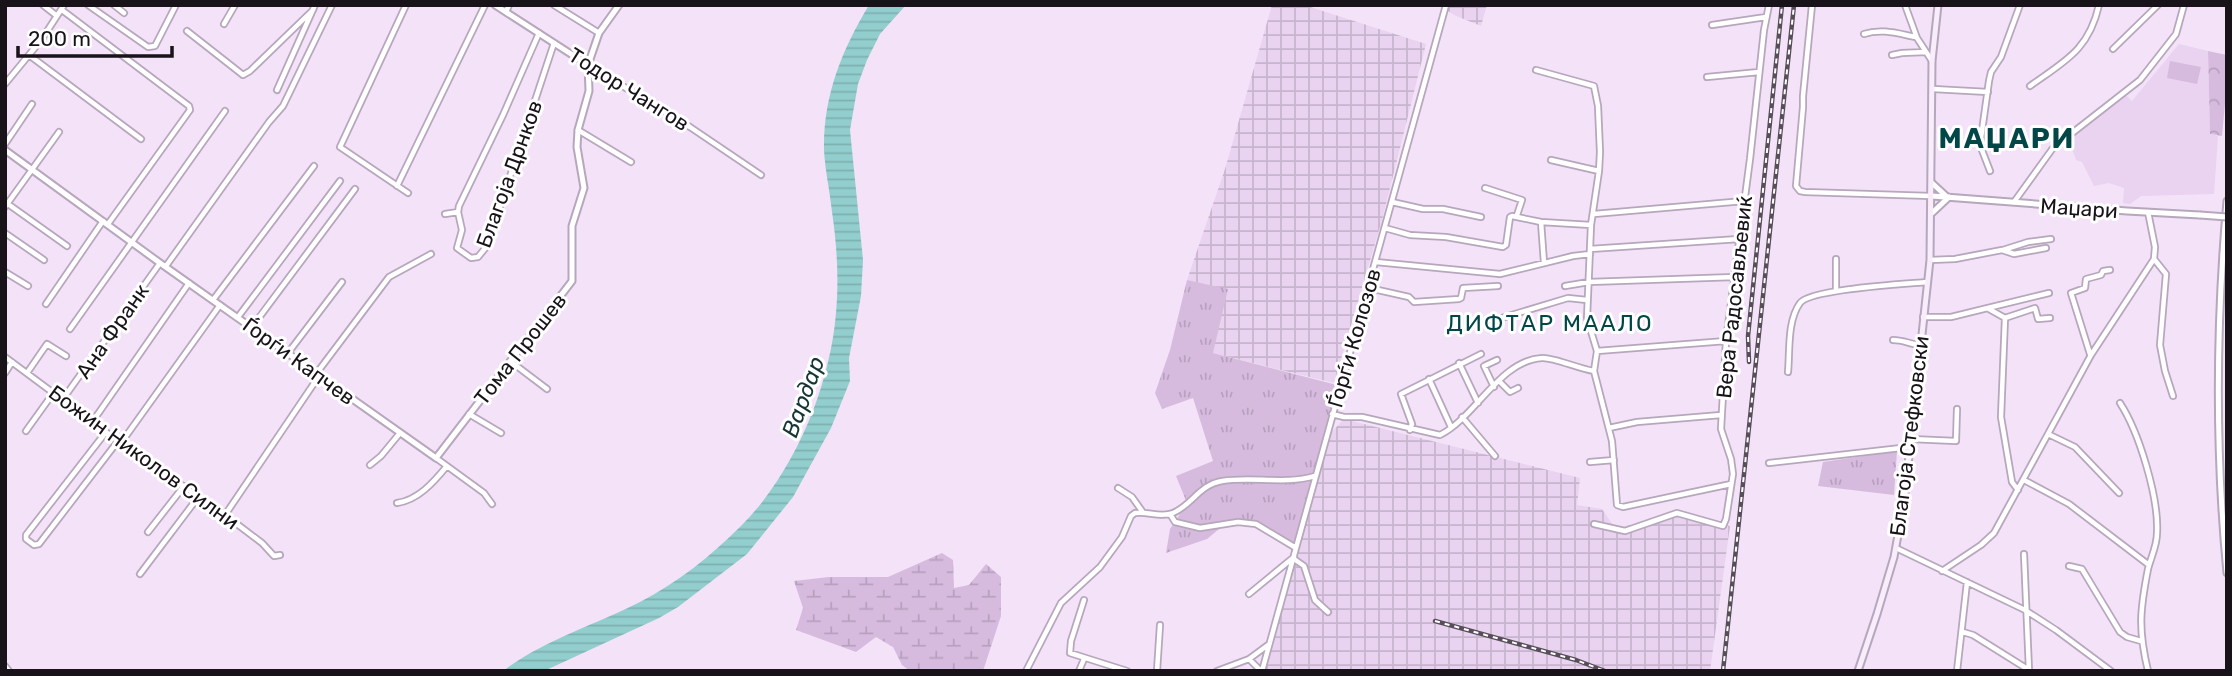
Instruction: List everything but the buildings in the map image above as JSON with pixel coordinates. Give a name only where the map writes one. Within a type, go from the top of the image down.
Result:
[{"type":"main road","name":"Благоја Стефковски","points":[[1858,671],[1896,548],[1903,512],[1930,260],[1932,61],[1938,5]]},
{"type":"street","points":[[43,5],[57,16]]},
{"type":"street","points":[[89,5],[148,47],[155,46],[176,5]]},
{"type":"street","points":[[114,5],[124,13]]},
{"type":"street","points":[[224,24],[235,5]]},
{"type":"street","name":"Ана Франк","points":[[63,399],[283,106],[332,5]]},
{"type":"street","points":[[406,5],[340,147],[408,193]]},
{"type":"street","points":[[397,186],[485,5]]},
{"type":"street","name":"Тодор Чангов","points":[[495,5],[690,127],[761,175]]},
{"type":"street","points":[[506,12],[509,5]]},
{"type":"street","points":[[554,5],[599,33]]},
{"type":"street","name":"Тома Прошев","points":[[436,458],[572,281],[572,226],[584,188],[577,147],[578,130],[589,92],[589,65],[599,33],[619,5]]},
{"type":"street","name":"Ѓорѓи Колозов","points":[[1262,671],[1446,5]]},
{"type":"street","name":"Вера Радосављевиќ","points":[[1594,524],[1625,531],[1677,513],[1723,526],[1726,519],[1733,474],[1721,429],[1726,341],[1769,5]]},
{"type":"street","points":[[1812,5],[1796,186],[1805,192],[1932,196]]},
{"type":"street","points":[[1905,5],[1917,37],[1932,61]]},
{"type":"street","points":[[1990,171],[1980,145],[1991,72],[2001,57],[2020,5]]},
{"type":"street","points":[[2030,86],[2071,58],[2095,22],[2099,5]]},
{"type":"street","points":[[2113,49],[2158,5]]},
{"type":"street","points":[[2014,203],[2053,148],[2140,80],[2176,34],[2184,5]]},
{"type":"street","points":[[5,84],[63,7],[190,110],[46,304]]},
{"type":"street","points":[[187,32],[243,75],[314,8]]},
{"type":"street","points":[[277,90],[314,8]]},
{"type":"street","points":[[1712,25],[1766,17]]},
{"type":"street","points":[[1864,34],[1891,31],[1917,37]]},
{"type":"street","name":"Благоја Дрнков","points":[[540,33],[468,185],[458,212],[462,230],[457,248],[471,258],[478,257],[487,246],[554,43]]},
{"type":"street","points":[[1892,55],[1902,52],[1926,52]]},
{"type":"street","points":[[29,55],[141,139]]},
{"type":"street","points":[[1536,70],[1594,86],[1600,130],[1599,171],[1591,225],[1587,318],[1597,351],[1594,371],[1609,428],[1614,460],[1615,501],[1621,507],[1731,484]]},
{"type":"street","points":[[1707,77],[1759,72]]},
{"type":"street","points":[[1933,89],[1988,92]]},
{"type":"street","points":[[5,144],[32,104]]},
{"type":"street","points":[[70,329],[225,111]]},
{"type":"street","points":[[578,130],[631,162]]},
{"type":"street","points":[[59,132],[6,205],[66,246]]},
{"type":"street","name":"Ѓорѓи Капчев","points":[[5,150],[436,458],[484,493],[492,504]]},
{"type":"street","points":[[1551,160],[1599,171]]},
{"type":"street","points":[[213,300],[314,166]]},
{"type":"street","points":[[238,317],[340,181]]},
{"type":"street","points":[[1932,183],[1949,197],[1932,213]]},
{"type":"street","points":[[1485,188],[1522,200],[1517,215]]},
{"type":"street","points":[[252,327],[355,189]]},
{"type":"street","name":"Маџари","points":[[1932,196],[2227,217]]},
{"type":"street","points":[[1594,214],[1744,201]]},
{"type":"street","points":[[2227,201],[2218,367],[2220,464],[2227,573]]},
{"type":"street","points":[[1392,202],[1423,209],[1443,208],[1481,217]]},
{"type":"street","points":[[445,214],[458,212]]},
{"type":"street","points":[[1942,570],[1990,537],[2091,355],[2154,259],[2155,247],[2148,212]]},
{"type":"street","points":[[1385,228],[1410,235],[1446,237],[1503,247],[1506,245],[1510,217],[1517,215],[1541,222],[1591,225]]},
{"type":"street","points":[[1541,222],[1544,263]]},
{"type":"street","points":[[5,233],[44,260]]},
{"type":"street","points":[[1376,262],[1500,274],[1590,251],[1739,239]]},
{"type":"street","points":[[1930,260],[1955,259],[2051,239]]},
{"type":"street","points":[[2003,250],[2014,254],[2046,248]]},
{"type":"street","points":[[225,516],[318,375],[389,277],[431,254]]},
{"type":"street","points":[[1836,259],[1836,291]]},
{"type":"street","points":[[2154,259],[2166,274],[2160,345],[2173,396]]},
{"type":"street","points":[[2091,355],[2071,293],[2085,288],[2086,279],[2110,270]]},
{"type":"street","points":[[5,272],[28,286]]},
{"type":"street","points":[[1565,286],[1589,282],[1735,278]]},
{"type":"street","points":[[288,354],[342,282]]},
{"type":"street","points":[[1788,372],[1793,316],[1803,299],[1836,291],[1927,282]]},
{"type":"street","points":[[93,421],[189,283]]},
{"type":"street","points":[[1368,288],[1406,296],[1414,302],[1459,299],[1463,288],[1498,286]]},
{"type":"street","points":[[1923,317],[1951,317],[2049,293]]},
{"type":"street","points":[[1495,320],[1568,298],[1587,300]]},
{"type":"street","points":[[106,432],[26,535],[26,539],[34,545],[39,544],[120,442],[220,304]]},
{"type":"street","points":[[1989,309],[2004,318],[2035,308],[2038,319],[2050,318]]},
{"type":"street","points":[[2004,318],[2001,417],[2012,482],[2018,490]]},
{"type":"street","points":[[1893,340],[1920,345]]},
{"type":"street","points":[[1597,351],[1726,341]]},
{"type":"street","points":[[27,373],[47,344],[66,356]]},
{"type":"street","points":[[1410,430],[1412,424],[1401,394],[1481,354]]},
{"type":"street","name":"Божин Николов Силни","points":[[5,357],[106,432],[199,496],[262,543],[274,556],[280,555]]},
{"type":"street","points":[[1332,414],[1362,417],[1440,435],[1515,368],[1541,358],[1594,371]]},
{"type":"street","points":[[1494,387],[1484,366],[1497,360]]},
{"type":"street","points":[[510,361],[547,389]]},
{"type":"street","points":[[5,373],[12,362]]},
{"type":"street","points":[[1459,363],[1478,403]]},
{"type":"street","points":[[1429,379],[1451,427]]},
{"type":"street","points":[[1499,381],[1510,392],[1518,388]]},
{"type":"street","points":[[26,431],[54,391]]},
{"type":"street","points":[[2120,403],[2134,427],[2157,517],[2156,546],[2149,565],[2140,609],[2141,641],[2148,671]]},
{"type":"street","points":[[1911,439],[1956,441],[1958,409]]},
{"type":"street","points":[[469,414],[501,433]]},
{"type":"street","points":[[1609,428],[1637,422],[1721,415]]},
{"type":"street","points":[[1462,417],[1495,456]]},
{"type":"street","points":[[370,465],[400,433]]},
{"type":"street","points":[[2048,434],[2076,447],[2119,493]]},
{"type":"street","points":[[1769,463],[1910,447]]},
{"type":"street","points":[[1590,462],[1614,460]]},
{"type":"street","points":[[397,503],[408,501],[428,488],[447,466]]},
{"type":"street","points":[[1026,671],[1061,603],[1100,567],[1122,537],[1135,513],[1170,514],[1211,484],[1236,480],[1289,481],[1315,476]]},
{"type":"street","points":[[2024,480],[2069,504],[2149,565]]},
{"type":"street","points":[[148,532],[184,486]]},
{"type":"street","points":[[1118,488],[1132,497],[1143,512]]},
{"type":"street","points":[[140,574],[199,496]]},
{"type":"street","points":[[1170,514],[1175,522],[1200,528],[1237,522],[1256,524],[1296,548]]},
{"type":"street","points":[[1896,548],[2025,610],[2111,671]]},
{"type":"street","points":[[2024,554],[2029,670]]},
{"type":"street","points":[[1249,594],[1294,558],[1304,566],[1315,600],[1328,612]]},
{"type":"street","points":[[2069,566],[2082,569],[2123,635],[2141,641]]},
{"type":"street","points":[[1957,671],[1967,582]]},
{"type":"street","points":[[1084,600],[1069,648],[1070,653],[1116,670],[1127,671]]},
{"type":"street","points":[[1157,671],[1160,625]]},
{"type":"street","points":[[1963,632],[1973,635],[2029,670]]},
{"type":"street","points":[[1217,671],[1249,659],[1269,644]]},
{"type":"street","points":[[1079,671],[1084,659]]},
{"type":"street","points":[[1249,659],[1262,671]]},
{"type":"street","points":[[5,666],[9,671]]},
{"type":"shaded area","name":"Вардар","points":[[869,5],[906,5],[880,34],[858,84],[850,130],[863,260],[861,296],[849,358],[850,381],[831,428],[793,497],[747,554],[678,607],[544,671],[503,671],[535,650],[640,602],[693,568],[730,537],[760,505],[793,455],[817,399],[826,370],[836,313],[836,250],[824,150],[827,111],[843,56]]},
{"type":"shaded area","points":[[1272,5],[1304,5],[1426,44],[1382,220],[1334,383],[1213,353],[1187,280],[1225,169]]},
{"type":"shaded area","points":[[1439,5],[1487,5],[1481,26],[1454,15]]},
{"type":"shaded area","points":[[2179,44],[2208,51],[2210,134],[2218,136],[2214,194],[2141,196],[2130,204],[2123,203],[2124,188],[2109,183],[2094,186],[2082,162],[2076,160],[2069,140],[2126,95],[2132,101]]},
{"type":"shaded area","points":[[1344,419],[1580,478],[1577,505],[1602,509],[1615,528],[1686,515],[1730,526],[1710,671],[1265,671],[1326,438]]},
{"type":"green space","points":[[2208,51],[2227,55],[2222,136],[2210,134]]},
{"type":"green space","points":[[2170,61],[2201,67],[2197,84],[2167,78]]},
{"type":"green space","points":[[1187,280],[1228,289],[1213,353],[1341,386],[1298,544],[1257,526],[1230,520],[1207,539],[1166,553],[1170,529],[1187,503],[1176,476],[1213,461],[1193,398],[1162,409],[1155,393],[1170,350]]},
{"type":"green space","points":[[1897,451],[1894,495],[1818,486],[1823,462]]},
{"type":"green space","points":[[942,553],[953,560],[954,588],[969,585],[986,564],[1001,577],[1001,616],[983,671],[910,671],[902,665],[893,647],[876,637],[856,652],[796,630],[803,608],[794,581],[829,577],[888,577]]},
{"type":"railway","points":[[1749,362],[1748,336],[1782,5]]},
{"type":"railway","points":[[1723,671],[1794,5]]},
{"type":"railway","points":[[1435,621],[1576,660],[1605,671]]},
{"type":"district","name":"МАЏАРИ","points":[[2007,138]]},
{"type":"district","name":"ДИФТАР МААЛО","points":[[1550,323]]}]
